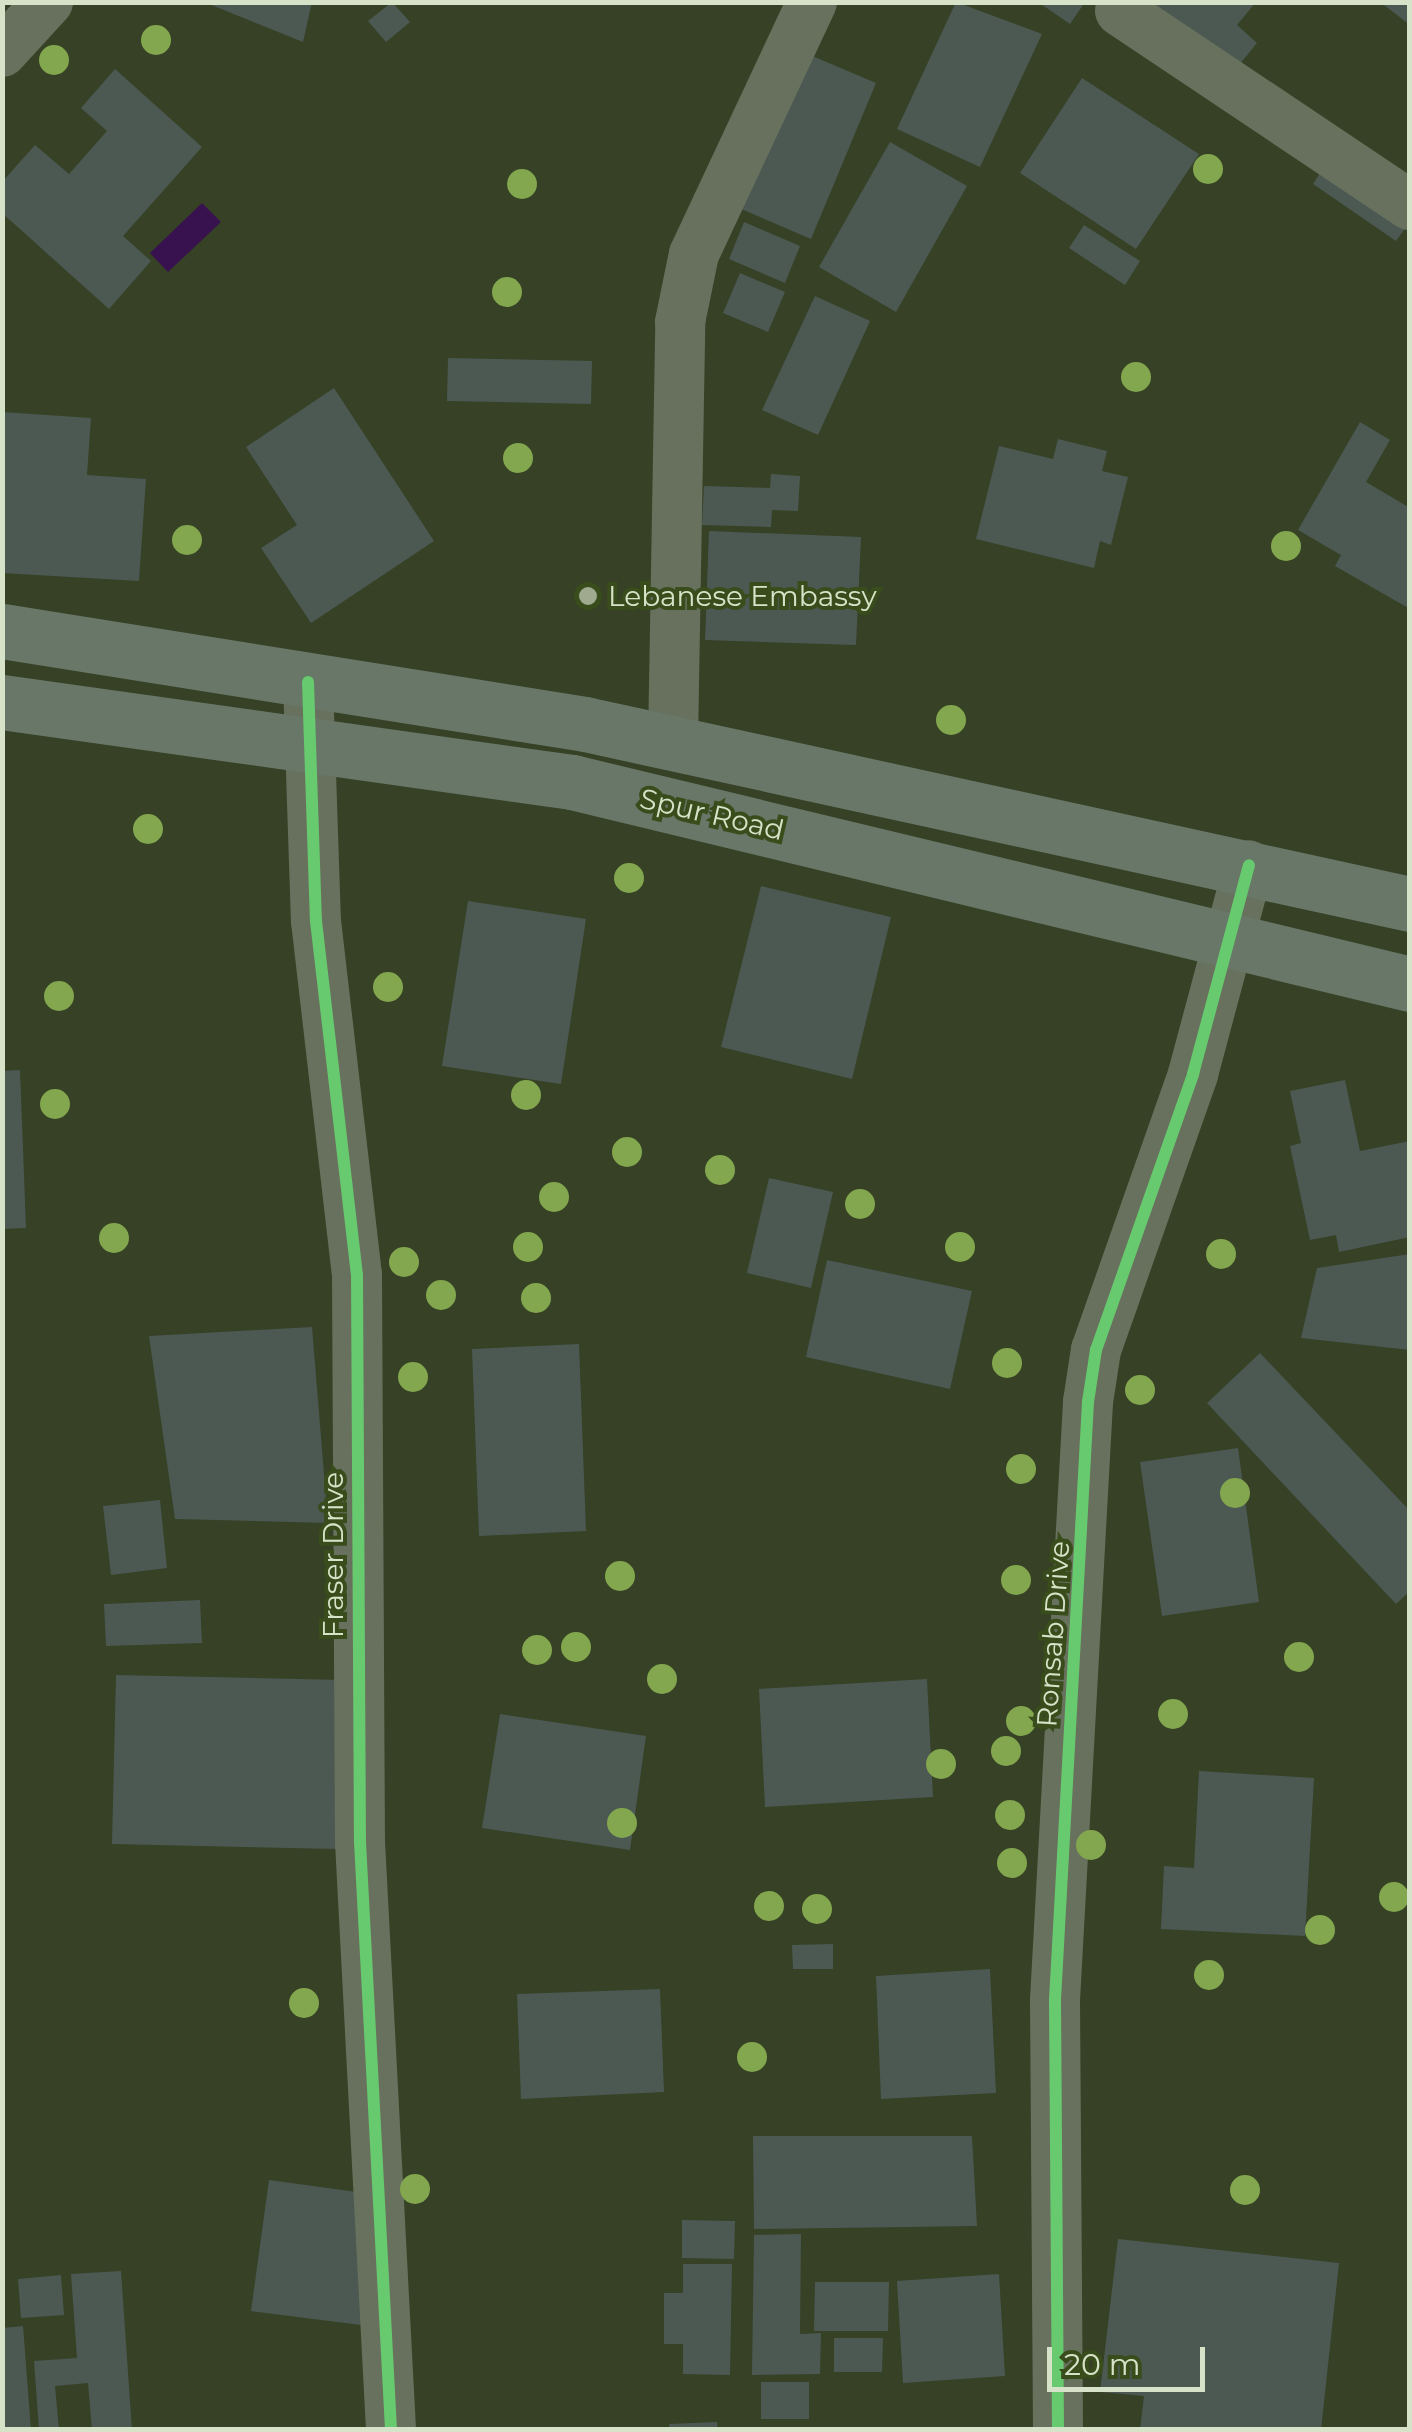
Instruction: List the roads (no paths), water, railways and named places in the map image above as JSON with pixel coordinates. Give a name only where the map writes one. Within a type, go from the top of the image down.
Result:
[{"type":"main road","points":[[2,631],[584,724],[1250,865],[1410,904]]},
{"type":"main road","name":"Spur Road","points":[[2,702],[309,740],[572,782],[1234,937],[1410,984]]},
{"type":"main road","points":[[572,782],[584,724]]},
{"type":"street","points":[[2,52],[48,2]]},
{"type":"street","points":[[674,742],[680,322],[694,254],[812,2]]},
{"type":"street","points":[[1120,12],[1410,205]]},
{"type":"street","name":"Fraser Drive","points":[[308,682],[316,921],[356,1275],[360,1842],[391,2430]]},
{"type":"street","name":"Ronsab Drive","points":[[1058,2430],[1055,2000],[1088,1402],[1096,1350],[1234,937],[1250,865]]},
{"type":"place","name":"Lebanese Embassy","points":[[588,596]]}]
